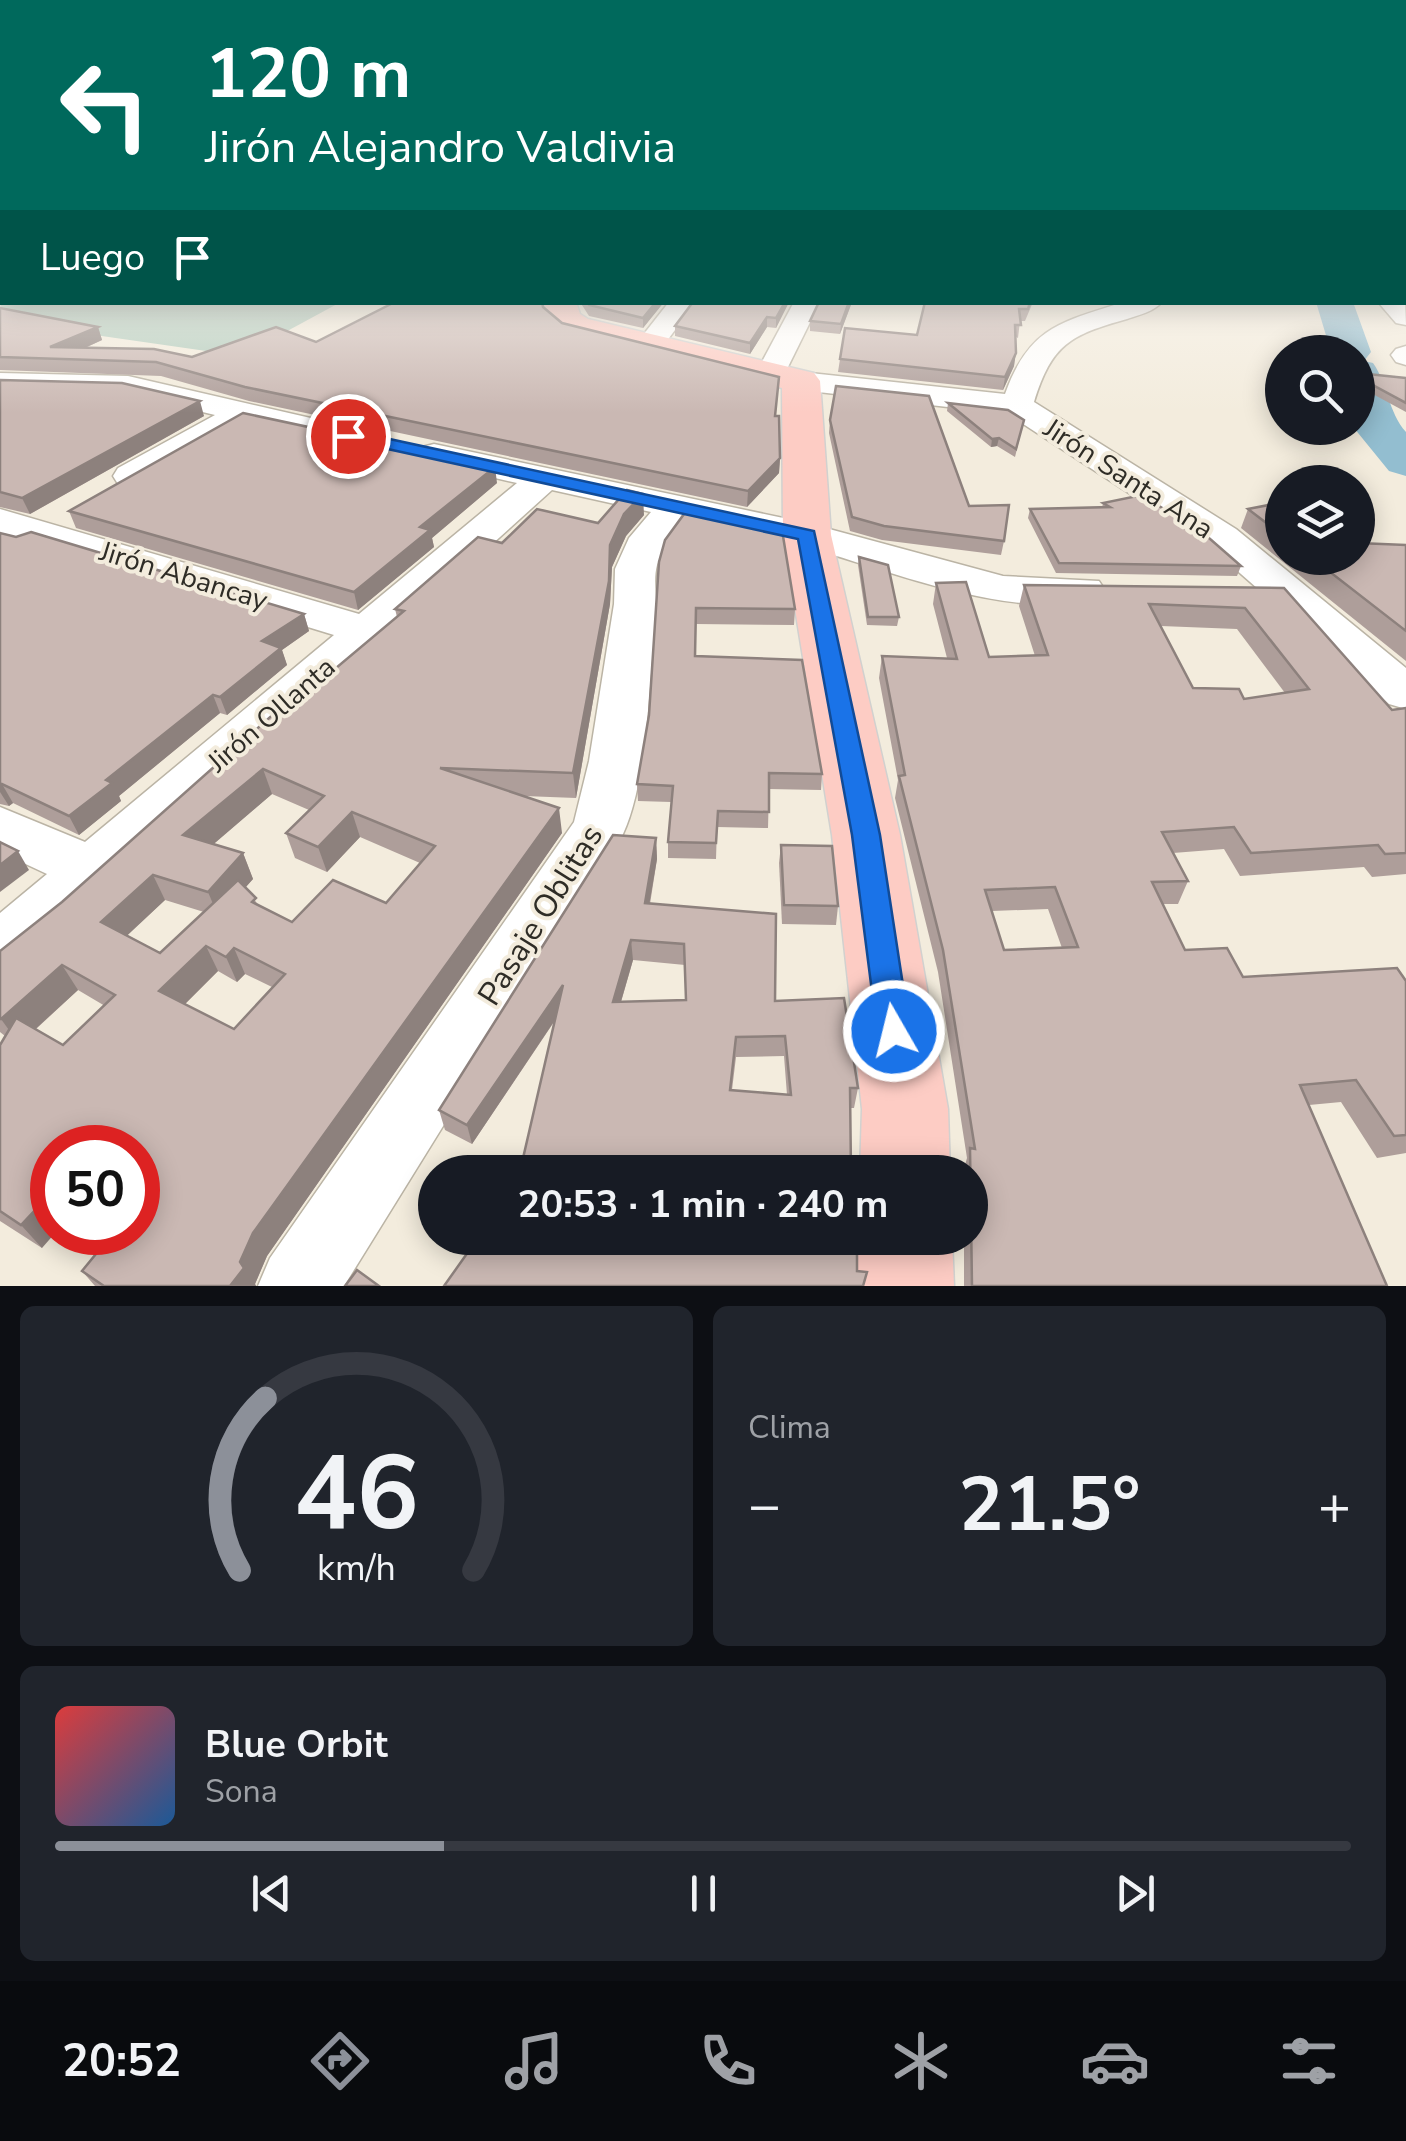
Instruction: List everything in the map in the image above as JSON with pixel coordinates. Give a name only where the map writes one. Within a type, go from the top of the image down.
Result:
[{"type":"main road","points":[[561,305],[565,319],[576,326],[786,376],[807,535],[866,835],[905,1109],[905,1155]]},
{"type":"main road","points":[[905,1255],[905,1286]]},
{"type":"street","points":[[650,344],[681,305]]},
{"type":"street","points":[[786,376],[807,305]]},
{"type":"street","points":[[1017,405],[1038,353],[1076,322],[1120,315],[1143,305]]},
{"type":"street","name":"Jirón Santa Ana","points":[[786,376],[1017,405],[1222,537],[1406,694]]},
{"type":"street","points":[[0,382],[128,385],[338,433]]},
{"type":"street","points":[[105,492],[242,412]]},
{"type":"street","points":[[396,446],[807,535],[1002,589],[1117,591]]},
{"type":"street","name":"Jirón Ollanta","points":[[0,950],[542,479]]},
{"type":"street","name":"Pasaje Oblitas","points":[[298,1286],[600,827],[615,762],[635,604],[635,569],[649,538],[678,506]]},
{"type":"street","points":[[0,551],[36,521]]},
{"type":"street","name":"Jirón Abancay","points":[[36,521],[367,631]]},
{"type":"street","points":[[1232,592],[1290,593]]},
{"type":"street","points":[[0,828],[92,870]]},
{"type":"green space","points":[[1,305],[335,305],[241,356],[60,330],[0,312]]},
{"type":"building","points":[[389,305],[543,305],[562,323],[779,377],[775,416],[779,416],[780,458],[748,491],[245,387],[156,362],[0,357],[0,308],[98,327],[50,347],[154,349],[192,357],[276,327],[316,342]]},
{"type":"building","points":[[589,305],[654,305],[643,318]]},
{"type":"building","points":[[691,305],[783,305],[776,318],[767,317],[750,343],[675,326]]},
{"type":"building","points":[[818,305],[848,305],[841,324],[810,321]]},
{"type":"building","points":[[924,305],[1029,305],[1028,309],[1019,309],[1021,325],[1015,325],[1016,353],[1005,377],[840,359],[845,328],[917,335]]},
{"type":"building","points":[[1375,375],[1406,378],[1406,403],[1375,386]]},
{"type":"building","points":[[0,380],[122,383],[200,401],[22,498],[0,492]]},
{"type":"building","points":[[836,386],[929,396],[969,506],[1009,505],[1004,541],[884,526],[852,517],[830,420]]},
{"type":"building","points":[[948,403],[1008,410],[1024,420],[1016,449],[999,438],[992,439]]},
{"type":"building","points":[[243,413],[495,467],[420,527],[430,530],[354,592],[69,511]]},
{"type":"building","points":[[627,490],[643,494],[624,514],[610,545],[609,581],[573,773],[440,768],[559,808],[253,1233],[240,1262],[244,1268],[230,1286],[104,1286],[82,1271],[95,1255],[160,1255],[160,1125],[30,1125],[30,1215],[21,1225],[0,1211],[0,1045],[16,1018],[63,1045],[115,995],[62,965],[1,1019],[0,951],[62,902],[287,702],[292,705],[404,611],[395,609],[478,537],[502,543],[537,509],[598,523]],"holes":[[[263,769],[324,796],[286,833],[318,847],[352,812],[435,846],[386,903],[333,880],[292,922],[252,902],[256,898],[238,880],[160,953],[101,922],[153,875],[208,892],[243,853],[183,835]],[[206,946],[226,957],[234,948],[285,974],[234,1029],[159,991]]]},
{"type":"building","points":[[1142,495],[1209,538],[1241,566],[1059,563],[1030,509],[1110,507],[1103,503]]},
{"type":"building","points":[[1265,506],[1265,522],[1248,509]]},
{"type":"building","points":[[687,510],[782,530],[795,609],[696,608],[695,656],[802,660],[822,774],[769,773],[769,812],[718,811],[716,843],[668,842],[673,786],[637,784],[649,715],[659,562],[665,540]]},
{"type":"building","points":[[31,532],[304,614],[262,641],[281,648],[220,697],[213,695],[106,780],[112,783],[69,816],[0,786],[0,533],[16,537]]},
{"type":"building","points":[[1375,544],[1406,545],[1406,631],[1334,575],[1375,575]]},
{"type":"building","points":[[859,557],[888,565],[899,617],[868,617]]},
{"type":"building","points":[[966,582],[989,657],[1048,655],[1024,585],[1284,588],[1392,710],[1406,708],[1406,853],[1385,854],[1378,845],[1251,853],[1234,827],[1162,832],[1188,881],[1152,882],[1185,950],[1227,948],[1243,977],[1397,968],[1406,981],[1406,1135],[1394,1136],[1356,1080],[1300,1085],[1387,1286],[972,1286],[972,1255],[988,1255],[988,1155],[970,1155],[970,1148],[975,1149],[943,950],[899,776],[905,775],[882,656],[957,659],[936,583]],"holes":[[[1149,604],[1245,608],[1309,689],[1244,699],[1239,689],[1193,688]],[[1055,887],[1078,947],[1004,950],[985,890]]]},
{"type":"building","points":[[613,835],[656,838],[645,903],[776,914],[775,1001],[844,998],[858,1088],[850,1088],[851,1155],[524,1155],[563,985],[467,1125],[439,1110]],"holes":[[[631,940],[684,944],[686,1000],[613,1002]],[[785,1036],[791,1095],[730,1090],[736,1037]]]},
{"type":"building","points":[[0,842],[18,851],[0,865]]},
{"type":"building","points":[[781,845],[832,846],[838,906],[784,905]]},
{"type":"building","points":[[466,1255],[857,1255],[857,1271],[867,1272],[863,1286],[444,1286]]},
{"type":"building","points":[[357,1270],[379,1286],[345,1286]]},
{"type":"waterway","points":[[1335,305],[1345,335]]},
{"type":"waterway","points":[[1375,425],[1406,461]]},
{"type":"route","points":[[348,436],[807,535],[866,835],[894,1031]]}]
